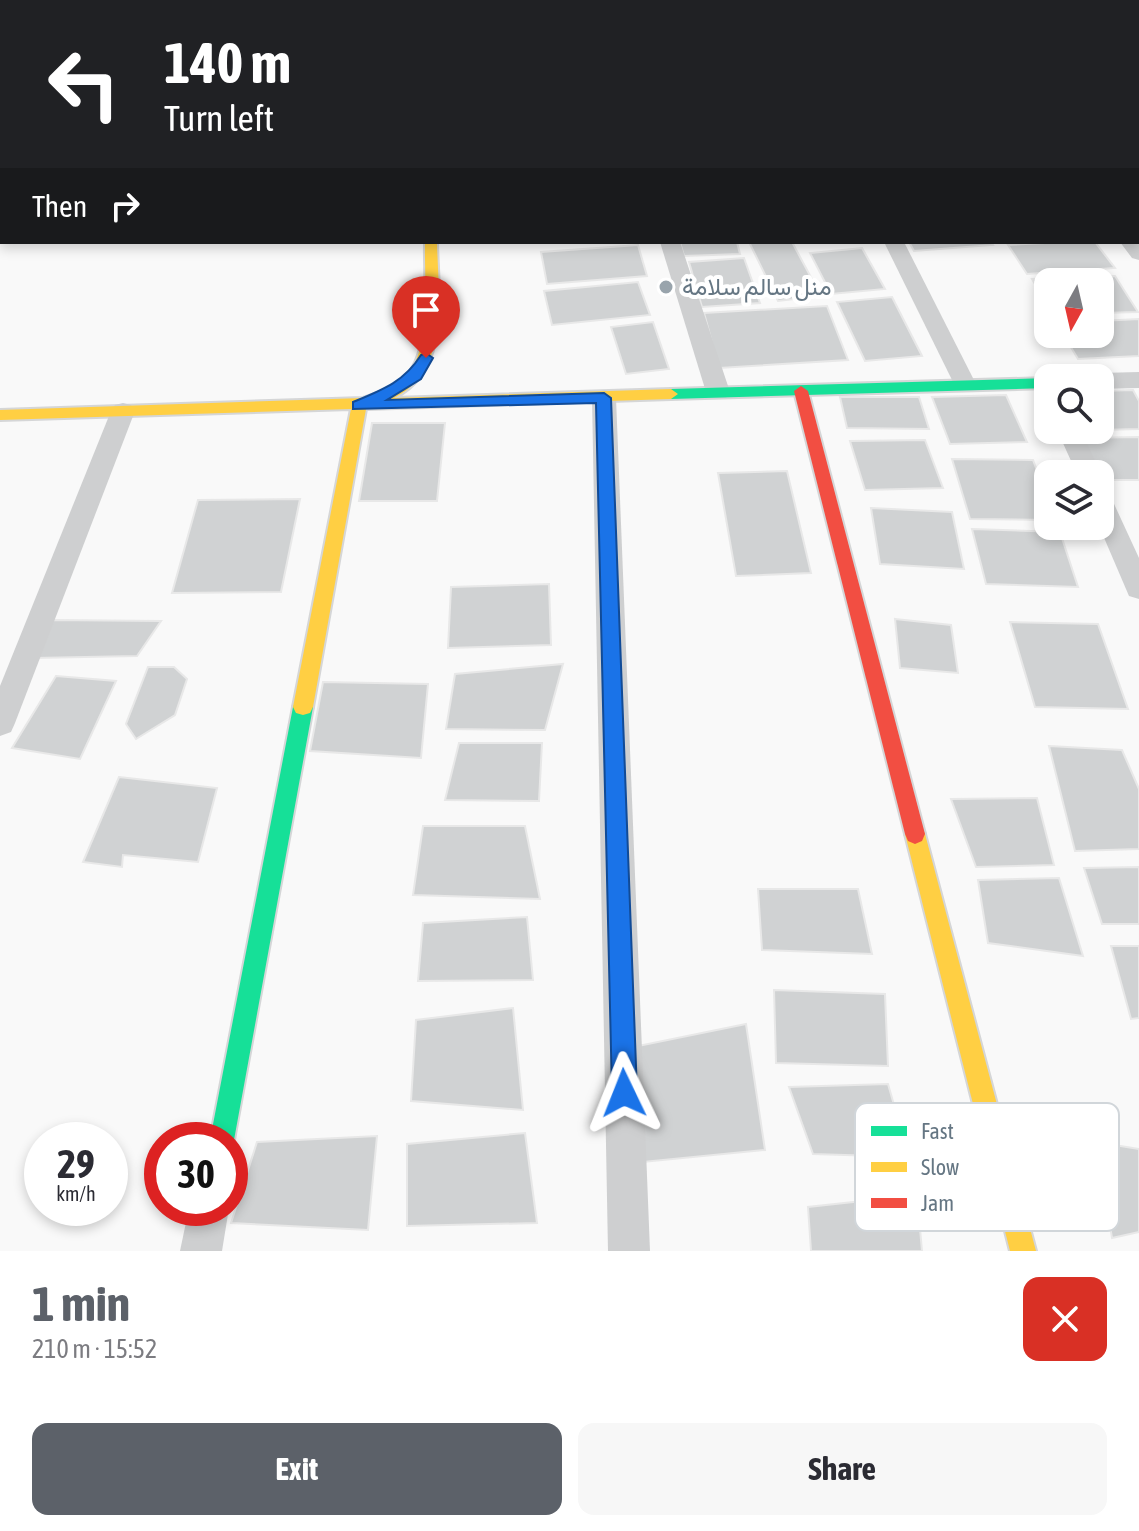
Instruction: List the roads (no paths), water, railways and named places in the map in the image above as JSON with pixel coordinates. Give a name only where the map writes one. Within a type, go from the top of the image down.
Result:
[{"type":"street","points":[[359,406],[397,389],[416,376],[426,358],[431,244]]},
{"type":"street","points":[[671,244],[718,392]]},
{"type":"street","points":[[895,244],[965,384]]},
{"type":"street","points":[[1114,381],[1139,380]]},
{"type":"street","points":[[0,415],[1034,383]]},
{"type":"street","points":[[801,391],[985,1103]]},
{"type":"street","points":[[604,398],[629,1251]]},
{"type":"street","points":[[225,1122],[359,406]]},
{"type":"street","points":[[0,723],[123,411]]},
{"type":"street","points":[[1114,532],[1139,588]]},
{"type":"street","points":[[201,1251],[206,1226]]},
{"type":"street","points":[[1018,1231],[1023,1251]]},
{"type":"place","name":"منل سالم سلامة","points":[[666,287]]}]
